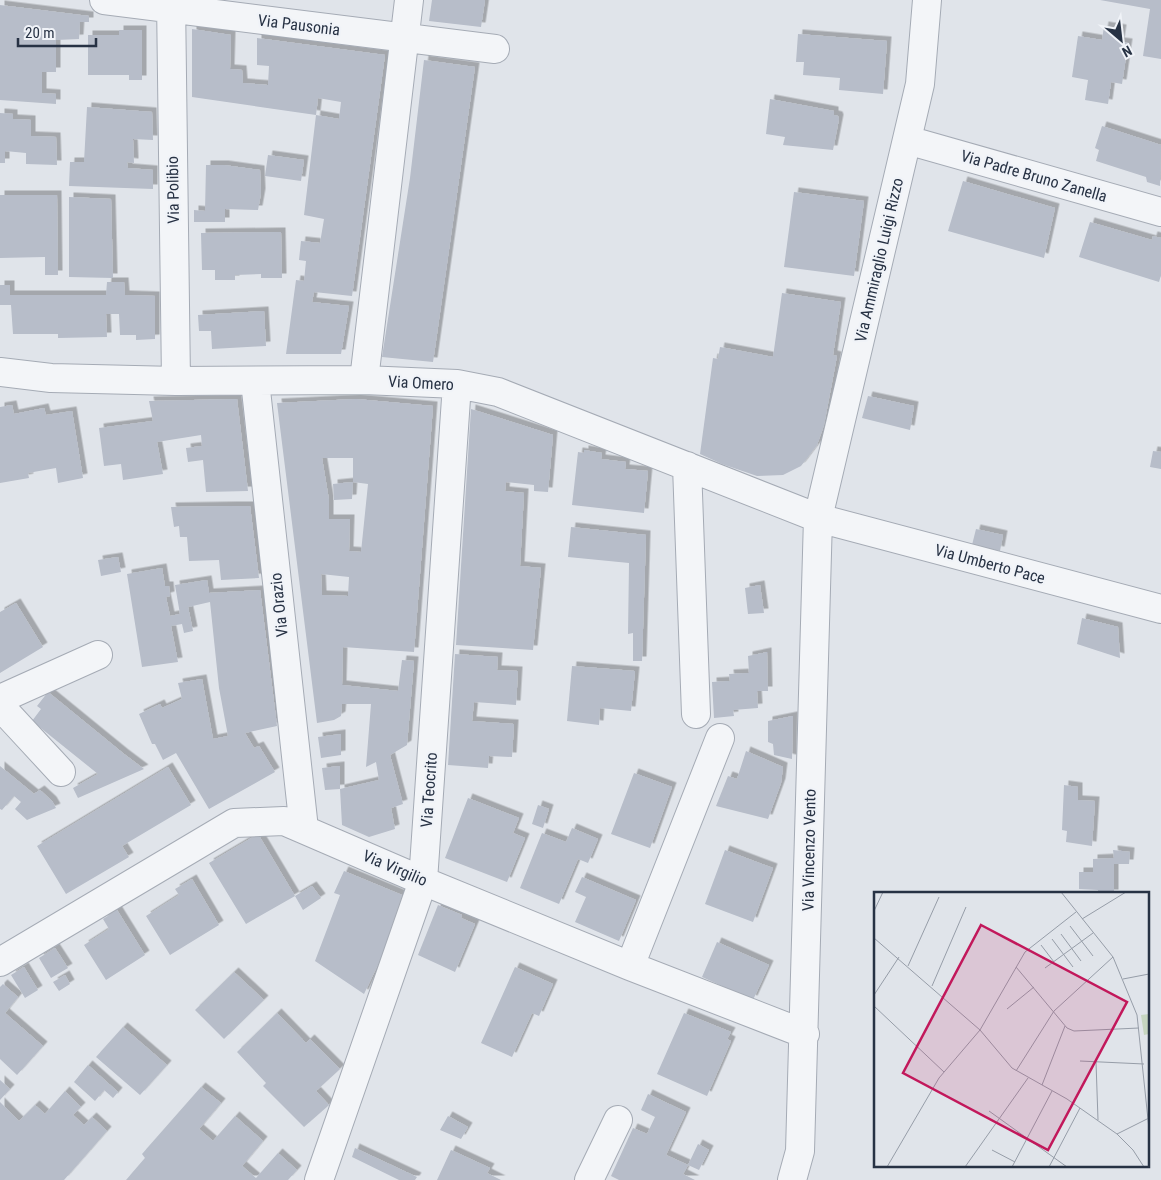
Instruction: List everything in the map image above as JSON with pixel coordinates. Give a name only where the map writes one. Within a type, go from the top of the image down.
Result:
[{"type":"street","name":"Via Pausonia","points":[[104,0],[171,5],[495,49]]},
{"type":"street","points":[[364,380],[409,0]]},
{"type":"street","name":"Via Ammiraglio Luigi Rizzo","points":[[818,518],[920,84],[927,0]]},
{"type":"street","name":"Via Polibio","points":[[171,5],[176,381]]},
{"type":"street","name":"Via Padre Bruno Zanella","points":[[907,140],[1161,212]]},
{"type":"street","name":"Via Omero","points":[[0,372],[51,378],[176,381],[364,380],[457,384],[498,392],[818,518]]},
{"type":"street","name":"Via Orazio","points":[[255,381],[304,829]]},
{"type":"street","name":"Via Teocrito","points":[[320,1180],[423,881],[457,384]]},
{"type":"street","points":[[687,466],[696,714]]},
{"type":"street","name":"Via Umberto Pace","points":[[818,518],[1161,609]]},
{"type":"street","name":"Via Vincenzo Vento","points":[[792,1180],[800,1151],[805,1034],[818,518]]},
{"type":"street","points":[[0,699],[98,655]]},
{"type":"street","points":[[0,706],[61,772]]},
{"type":"street","points":[[630,966],[720,738]]},
{"type":"street","name":"Via Virgilio","points":[[0,962],[234,823],[284,821],[423,881],[630,966],[805,1034]]},
{"type":"street","points":[[589,1180],[618,1120]]},
{"type":"building","points":[[432,0],[485,0],[481,27],[429,21]]},
{"type":"building","points":[[1100,0],[1161,0],[1161,59],[1143,56],[1150,9]]},
{"type":"building","points":[[0,5],[89,16],[89,22],[80,22],[79,39],[56,40],[56,72],[42,72],[42,93],[56,94],[56,104],[0,100]]},
{"type":"building","points":[[1104,26],[1122,29],[1120,42],[1128,43],[1122,84],[1111,82],[1108,104],[1085,100],[1088,80],[1072,77],[1078,36],[1102,40]]},
{"type":"building","points":[[192,29],[231,35],[230,69],[242,70],[243,83],[268,85],[269,66],[257,65],[257,38],[385,55],[352,296],[314,292],[312,302],[349,306],[341,354],[286,354],[296,280],[304,281],[306,261],[299,260],[301,241],[320,243],[324,219],[304,215],[316,115],[192,97]],"holes":[[[318,98],[341,102],[339,119],[316,115]]]},
{"type":"building","points":[[119,30],[142,30],[142,80],[129,80],[129,75],[88,75],[88,35],[119,35]]},
{"type":"building","points":[[798,34],[887,41],[883,94],[839,90],[840,78],[803,75],[804,62],[796,62]]},
{"type":"building","points":[[424,60],[475,67],[433,362],[382,357],[410,178]]},
{"type":"building","points":[[770,99],[834,111],[834,115],[838,116],[839,119],[833,150],[783,145],[785,137],[766,134]]},
{"type":"building","points":[[87,107],[152,112],[153,140],[133,139],[134,163],[127,162],[128,168],[153,170],[153,189],[69,186],[70,162],[84,162]]},
{"type":"building","points":[[0,113],[13,114],[13,119],[31,120],[31,136],[56,137],[57,165],[26,164],[26,153],[5,151],[5,163],[0,163]]},
{"type":"building","points":[[1102,126],[1161,145],[1160,186],[1147,182],[1146,177],[1096,161],[1099,150],[1095,148]]},
{"type":"building","points":[[268,155],[304,160],[301,181],[265,176]]},
{"type":"building","points":[[206,165],[224,165],[260,170],[261,193],[258,210],[225,209],[225,222],[194,222],[194,210],[205,211]]},
{"type":"building","points":[[963,181],[1055,208],[1044,258],[948,231]]},
{"type":"building","points":[[794,192],[864,201],[854,276],[784,267]]},
{"type":"building","points":[[0,195],[57,195],[58,275],[45,275],[45,257],[0,258]]},
{"type":"building","points":[[69,197],[111,199],[113,278],[69,277]]},
{"type":"building","points":[[1090,222],[1152,240],[1153,236],[1161,238],[1161,275],[1159,282],[1079,257]]},
{"type":"building","points":[[281,232],[282,278],[261,278],[261,274],[235,275],[235,280],[215,280],[215,270],[202,270],[201,233]]},
{"type":"building","points":[[107,282],[124,282],[125,295],[155,296],[155,339],[136,340],[136,335],[120,335],[119,314],[106,314],[107,337],[58,338],[58,334],[13,334],[11,305],[0,305],[0,285],[10,285],[10,295],[106,295]]},
{"type":"building","points":[[782,293],[841,302],[833,355],[837,356],[824,425],[817,445],[801,466],[783,475],[757,476],[700,454],[713,358],[718,359],[720,347],[773,357]]},
{"type":"building","points":[[264,311],[266,346],[212,349],[211,331],[199,331],[198,315]]},
{"type":"building","points":[[868,396],[914,406],[910,430],[862,418]]},
{"type":"building","points":[[237,399],[248,491],[206,492],[203,460],[188,462],[186,448],[202,446],[201,435],[157,442],[163,474],[123,480],[121,464],[104,466],[99,428],[153,421],[149,401]]},
{"type":"building","points":[[356,399],[433,406],[414,652],[343,647],[342,685],[398,691],[402,660],[414,661],[407,745],[390,755],[403,804],[391,808],[395,829],[369,837],[342,825],[340,789],[379,780],[376,762],[366,767],[371,704],[342,704],[341,716],[334,720],[317,723],[277,403]],"holes":[[[322,458],[353,458],[353,482],[368,484],[361,552],[349,551],[350,519],[329,519],[329,500]],[[321,574],[349,577],[348,596],[322,595]]]},
{"type":"building","points":[[12,405],[14,414],[44,408],[46,415],[72,411],[83,478],[58,483],[56,468],[28,473],[29,478],[0,483],[0,407]]},
{"type":"building","points":[[471,409],[553,435],[548,492],[534,491],[534,485],[506,482],[505,491],[524,493],[520,566],[541,568],[533,650],[456,645]]},
{"type":"building","points":[[584,450],[602,453],[601,459],[626,462],[625,469],[648,471],[644,513],[572,505],[578,452],[584,453]]},
{"type":"building","points":[[1153,451],[1161,452],[1161,469],[1150,467]]},
{"type":"building","points":[[353,482],[352,499],[334,500],[333,484]]},
{"type":"building","points":[[250,506],[259,578],[221,580],[219,560],[189,561],[187,537],[180,537],[179,526],[174,527],[171,507]]},
{"type":"building","points":[[571,527],[646,535],[642,661],[633,661],[633,633],[628,634],[629,563],[568,557]]},
{"type":"building","points":[[976,529],[1003,535],[1000,551],[972,545]]},
{"type":"building","points":[[118,557],[121,572],[101,576],[98,560]]},
{"type":"building","points":[[162,568],[165,586],[169,586],[170,596],[166,597],[170,616],[180,614],[175,585],[207,580],[209,593],[260,590],[277,726],[245,733],[254,748],[259,746],[275,772],[209,809],[176,753],[163,760],[155,744],[152,744],[139,714],[160,704],[162,708],[182,699],[178,683],[202,679],[213,739],[228,736],[219,688],[210,602],[188,607],[193,631],[184,633],[182,624],[171,626],[178,662],[142,667],[127,574]]},
{"type":"building","points":[[760,585],[764,613],[748,614],[745,588]]},
{"type":"building","points":[[16,603],[43,647],[0,673],[0,612]]},
{"type":"building","points":[[1082,618],[1118,627],[1120,658],[1077,644]]},
{"type":"building","points":[[767,652],[768,691],[757,691],[758,708],[733,710],[734,716],[714,718],[712,682],[730,681],[729,674],[749,673],[748,656]]},
{"type":"building","points":[[455,654],[498,657],[497,670],[518,671],[516,705],[474,702],[472,721],[514,724],[512,757],[489,756],[488,768],[448,765]]},
{"type":"building","points":[[572,666],[635,671],[631,711],[600,708],[599,725],[567,721]]},
{"type":"building","points":[[48,692],[144,769],[78,798],[73,788],[98,774],[32,721],[41,709],[37,706]]},
{"type":"building","points":[[793,716],[792,759],[774,755],[773,744],[768,742],[768,721]]},
{"type":"building","points":[[341,734],[341,755],[321,758],[318,737]]},
{"type":"building","points":[[746,751],[783,767],[781,783],[768,819],[716,806],[728,776],[737,779]]},
{"type":"building","points":[[0,766],[34,794],[40,790],[52,801],[56,808],[27,820],[15,809],[21,802],[14,796],[2,810],[0,809]]},
{"type":"building","points":[[340,766],[340,789],[325,790],[322,768]]},
{"type":"building","points":[[168,767],[191,805],[122,846],[129,857],[66,894],[37,846]]},
{"type":"building","points":[[634,773],[672,787],[650,848],[611,834]]},
{"type":"building","points":[[1064,785],[1078,787],[1078,800],[1095,801],[1092,846],[1066,842],[1067,831],[1062,830]]},
{"type":"building","points":[[468,798],[519,818],[513,833],[525,838],[507,882],[445,858]]},
{"type":"building","points":[[538,805],[549,809],[543,828],[532,824]]},
{"type":"building","points":[[572,828],[598,839],[588,863],[578,859],[559,904],[520,888],[542,833],[566,842]]},
{"type":"building","points":[[258,834],[295,896],[246,924],[209,863]]},
{"type":"building","points":[[725,850],[773,868],[753,922],[705,904]]},
{"type":"building","points":[[1113,850],[1130,852],[1129,864],[1114,864],[1114,892],[1079,889],[1079,872],[1093,872],[1093,859],[1114,858]]},
{"type":"building","points":[[344,871],[402,895],[381,958],[364,994],[315,961],[340,895],[334,893]]},
{"type":"building","points":[[582,877],[636,900],[619,941],[575,922],[586,897],[575,892]]},
{"type":"building","points":[[192,879],[219,925],[170,955],[146,916],[179,895],[175,889]]},
{"type":"building","points":[[312,886],[321,898],[303,910],[295,896]]},
{"type":"building","points":[[438,905],[462,915],[461,918],[475,924],[455,972],[418,955]]},
{"type":"building","points":[[117,910],[145,955],[106,980],[84,945],[109,929],[103,919]]},
{"type":"building","points":[[717,942],[769,965],[753,1000],[702,977]]},
{"type":"building","points":[[55,948],[68,968],[51,978],[39,958]]},
{"type":"building","points":[[24,967],[38,990],[25,998],[11,975]]},
{"type":"building","points":[[515,967],[553,984],[539,1016],[532,1013],[512,1057],[481,1043]]},
{"type":"building","points":[[234,972],[264,1000],[224,1039],[195,1010]]},
{"type":"building","points":[[65,975],[70,984],[59,991],[53,982]]},
{"type":"building","points":[[3,984],[18,997],[5,1013],[43,1046],[17,1075],[0,1059],[0,987]]},
{"type":"building","points":[[277,1013],[306,1043],[310,1039],[340,1069],[316,1091],[329,1105],[304,1127],[263,1086],[266,1083],[237,1052]]},
{"type":"building","points":[[684,1013],[731,1032],[727,1039],[731,1041],[707,1096],[657,1074]]},
{"type":"building","points":[[123,1027],[167,1065],[140,1095],[96,1057]]},
{"type":"building","points":[[88,1065],[118,1092],[113,1098],[104,1090],[95,1101],[74,1082]]},
{"type":"building","points":[[0,1080],[10,1089],[0,1100]]},
{"type":"building","points":[[201,1087],[221,1103],[199,1129],[213,1141],[235,1116],[263,1141],[242,1166],[256,1178],[278,1153],[297,1170],[288,1180],[126,1180],[145,1158],[142,1154]]},
{"type":"building","points":[[65,1091],[81,1107],[73,1115],[84,1125],[92,1117],[107,1131],[64,1180],[0,1180],[0,1102],[19,1121],[35,1105],[45,1114]]},
{"type":"building","points":[[648,1094],[686,1112],[666,1155],[688,1165],[683,1174],[695,1180],[619,1180],[611,1176],[633,1128],[647,1134],[655,1117],[641,1110]]},
{"type":"building","points":[[448,1116],[468,1127],[461,1139],[440,1130]]},
{"type":"building","points":[[698,1144],[709,1150],[699,1170],[688,1165]]},
{"type":"building","points":[[355,1148],[417,1177],[415,1180],[399,1180],[352,1157]]},
{"type":"building","points":[[451,1150],[490,1168],[487,1173],[501,1180],[437,1180]]}]
